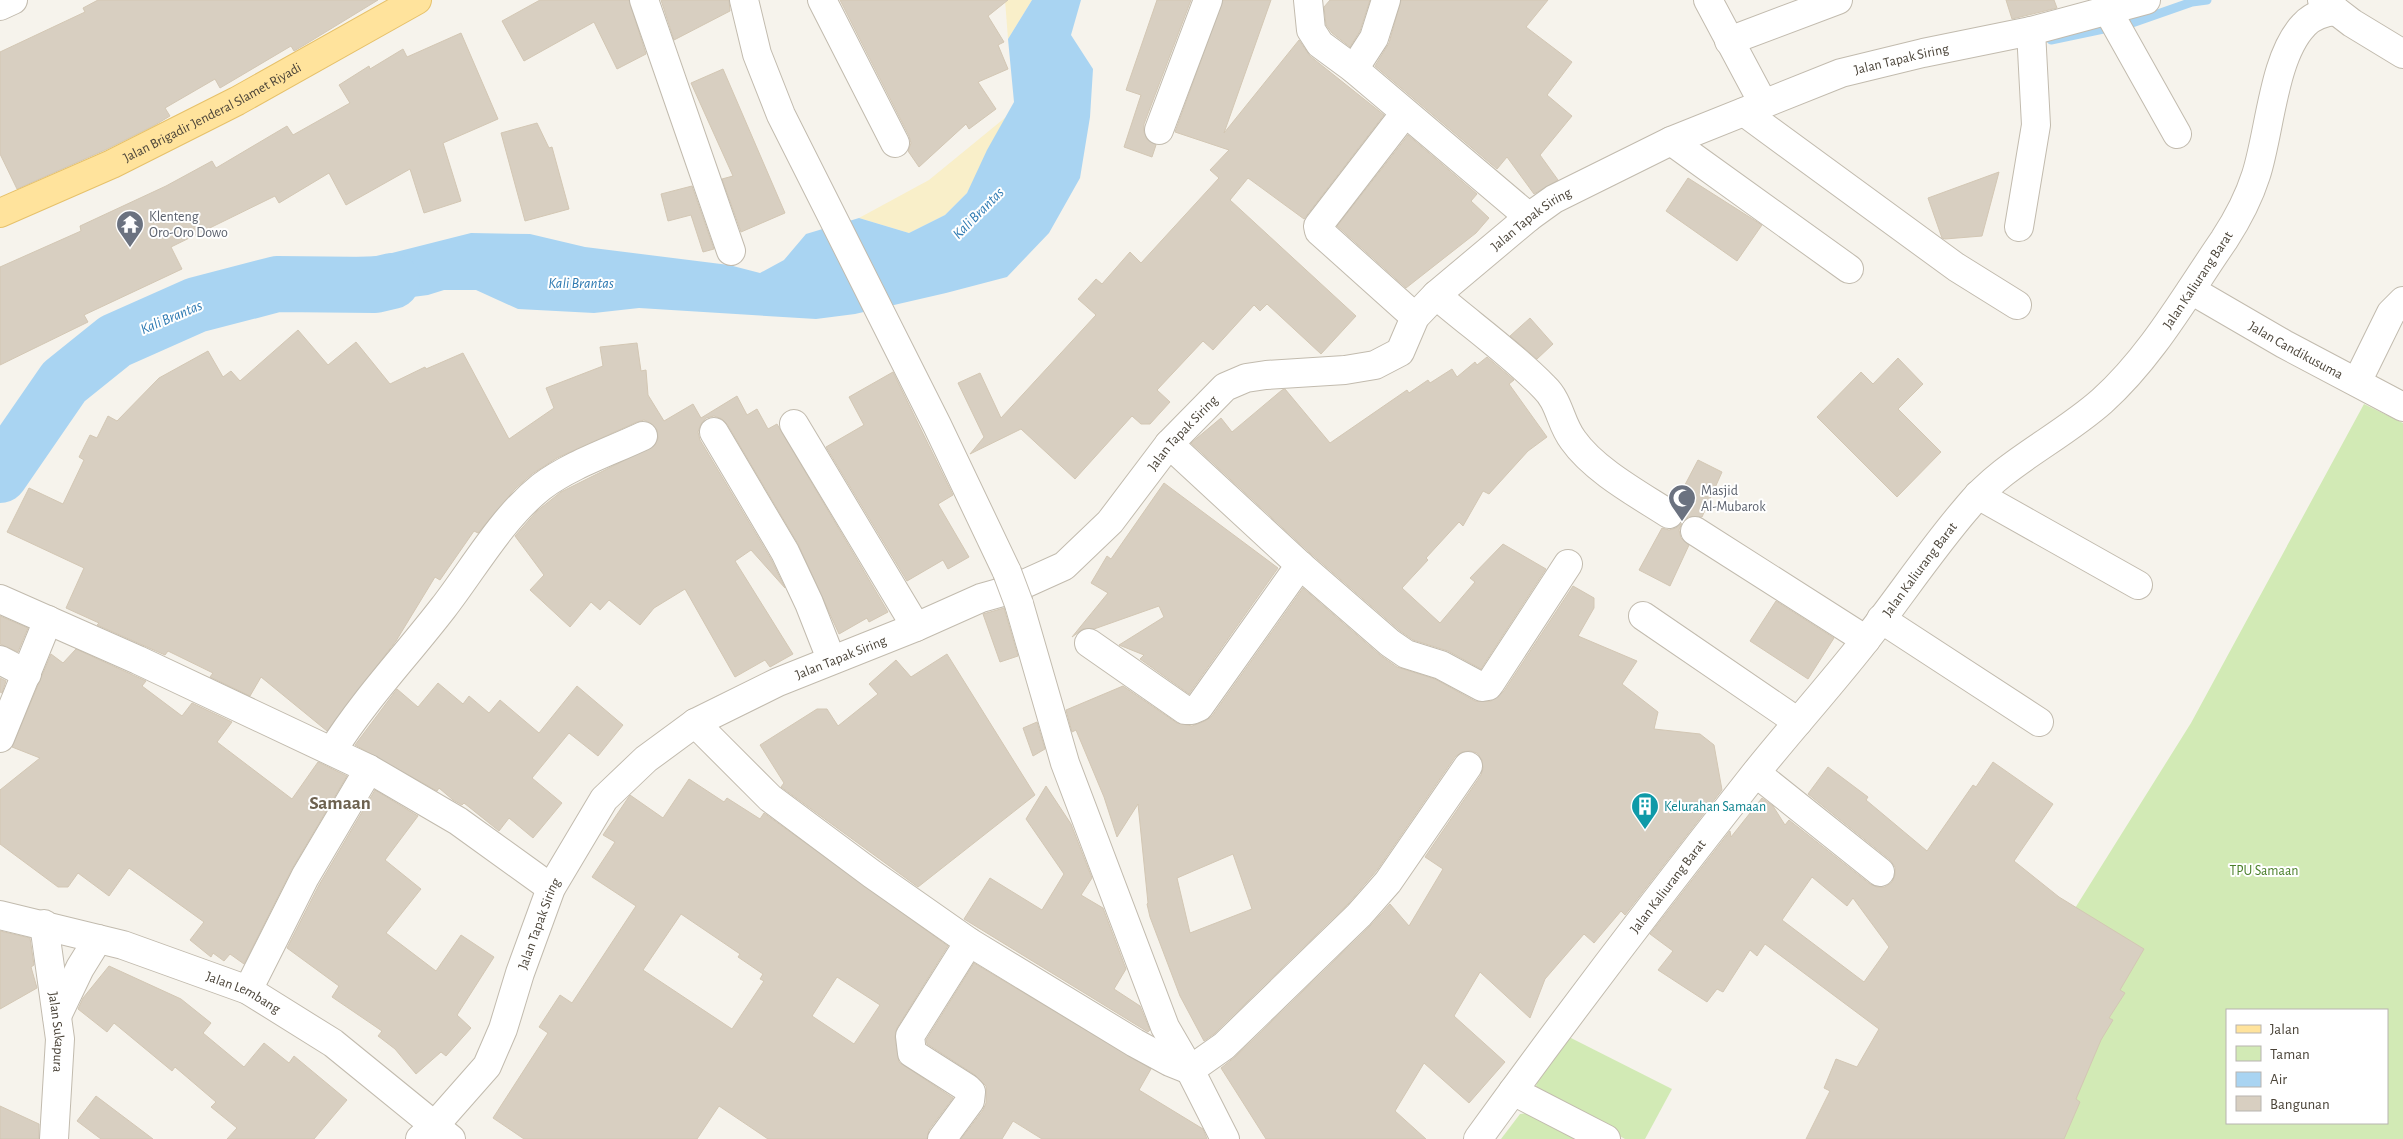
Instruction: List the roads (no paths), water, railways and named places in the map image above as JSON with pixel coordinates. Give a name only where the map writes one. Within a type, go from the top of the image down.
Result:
[{"type":"main road","name":"Jalan Brigadir Jenderal Slamet Riyadi","points":[[0,213],[112,164],[212,114],[417,0]]},
{"type":"street","points":[[0,6],[13,0]]},
{"type":"street","points":[[644,0],[731,251]]},
{"type":"street","points":[[744,0],[757,54],[781,115],[954,459],[1007,572],[1019,604],[1065,762],[1165,1027],[1190,1070],[1224,1139]]},
{"type":"street","points":[[822,0],[895,143]]},
{"type":"street","points":[[1159,130],[1208,0]]},
{"type":"street","points":[[1308,0],[1311,30],[1314,38],[1320,44],[1354,69],[1529,217]]},
{"type":"street","points":[[1354,69],[1374,38],[1386,0]]},
{"type":"street","points":[[1708,0],[1729,41],[1753,107],[1956,267],[2017,304]]},
{"type":"street","points":[[1729,41],[1838,0]]},
{"type":"street","name":"Jalan Tapak Siring","points":[[435,1134],[486,1066],[503,1029],[520,973],[551,888],[604,799],[646,759],[694,723],[831,659],[916,627],[981,598],[1013,589],[1064,566],[1110,522],[1169,444],[1225,386],[1246,378],[1266,375],[1345,370],[1375,365],[1400,352],[1415,317],[1436,295],[1529,217],[1554,199],[1671,142],[1753,107],[1841,73],[1923,53],[2031,31],[2109,12],[2146,0]]},
{"type":"street","points":[[2329,5],[2391,48],[2403,54]]},
{"type":"street","name":"Jalan Kaliurang Barat","points":[[1478,1139],[1756,773],[1874,630],[1978,495],[2015,462],[2052,439],[2102,401],[2139,361],[2164,330],[2228,233],[2249,194],[2257,172],[2282,70],[2294,37],[2305,23],[2329,5]]},
{"type":"street","points":[[2109,12],[2177,134]]},
{"type":"street","points":[[2019,227],[2036,125],[2031,31]]},
{"type":"street","points":[[1405,114],[1318,226],[1319,231],[1415,317]]},
{"type":"street","points":[[1671,142],[1850,269]]},
{"type":"street","name":"Jalan Candikusuma","points":[[2191,290],[2284,344],[2403,407]]},
{"type":"street","points":[[1436,295],[1543,386],[1560,409],[1573,440],[1588,457],[1619,481],[1669,514]]},
{"type":"street","points":[[2357,382],[2391,313],[2403,301]]},
{"type":"street","points":[[794,424],[916,627]]},
{"type":"street","points":[[714,432],[785,552],[809,603],[831,659]]},
{"type":"street","points":[[332,751],[354,716],[443,608],[524,503],[542,487],[568,471],[643,436]]},
{"type":"street","points":[[1169,444],[1300,565],[1390,643],[1406,654],[1441,665],[1482,687],[1488,686],[1491,682],[1568,564]]},
{"type":"street","points":[[1978,495],[2138,585]]},
{"type":"street","points":[[1696,531],[2039,722]]},
{"type":"street","points":[[1089,644],[1185,710],[1192,710],[1199,707],[1300,565]]},
{"type":"street","points":[[0,600],[48,620],[369,769],[458,821],[551,888]]},
{"type":"street","points":[[1643,616],[1798,722]]},
{"type":"street","points":[[0,738],[48,620]]},
{"type":"street","points":[[0,660],[27,674]]},
{"type":"street","points":[[694,723],[770,798],[872,874],[969,942],[1135,1043],[1170,1062],[1190,1070]]},
{"type":"street","points":[[1190,1070],[1224,1046],[1359,915],[1388,882],[1468,766]]},
{"type":"street","points":[[248,990],[305,877],[369,769]]},
{"type":"street","points":[[1756,773],[1880,872]]},
{"type":"street","name":"Jalan Lembang","points":[[0,915],[44,924],[123,945],[248,990],[334,1043],[435,1134]]},
{"type":"street","name":"Jalan Sukapura","points":[[44,924],[60,1039],[54,1139]]},
{"type":"street","points":[[57,1016],[80,968],[98,939]]},
{"type":"street","points":[[942,1139],[970,1101],[971,1092],[912,1053],[910,1036],[969,942]]},
{"type":"street","points":[[1513,1091],[1606,1139]]},
{"type":"water","points":[[1032,0],[1081,0],[1071,35],[1093,69],[1090,117],[1080,178],[1049,233],[1007,277],[855,314],[816,319],[639,308],[594,313],[518,309],[476,290],[444,290],[428,295],[320,309],[308,259],[380,256],[471,233],[530,234],[585,247],[729,265],[760,273],[784,260],[806,234],[859,218],[909,233],[945,215],[967,193],[987,150],[1014,102],[1008,39]]},
{"type":"waterway","points":[[2051,40],[2132,23],[2192,2],[2207,0]]},
{"type":"waterway","name":"Kali Brantas","points":[[0,475],[64,382],[115,341],[196,305],[277,284],[375,285],[392,281]]},
{"type":"place","name":"Klenteng Oro-Oro Dowo","points":[[130,248]]},
{"type":"place","name":"Masjid Al-Mubarok","points":[[1682,522]]},
{"type":"place","name":"Kelurahan Samaan","points":[[1645,830]]},
{"type":"district","name":"Samaan","points":[[340,802]]},
{"type":"park label","name":"TPU Samaan","points":[[2264,870]]}]
